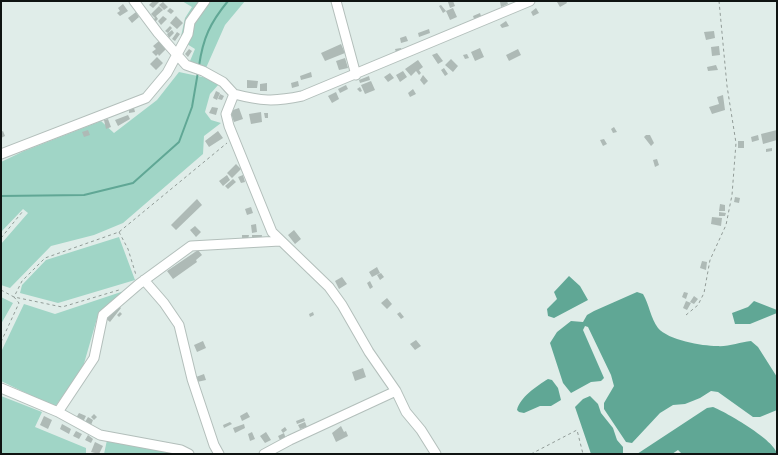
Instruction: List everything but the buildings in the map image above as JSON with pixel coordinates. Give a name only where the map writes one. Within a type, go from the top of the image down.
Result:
[{"type":"street","points":[[134,1],[158,33],[186,65],[203,70],[223,82],[234,94],[258,100],[279,101],[302,96],[530,1]]},
{"type":"street","points":[[1,154],[146,98],[167,73],[188,34],[190,22],[205,1]]},
{"type":"street","points":[[336,1],[356,74]]},
{"type":"street","points":[[234,94],[229,102],[226,114],[234,138],[272,232],[329,287],[342,305],[369,352],[396,391],[406,412],[421,430],[436,454]]},
{"type":"street","points":[[58,412],[94,358],[103,315],[142,282],[191,246],[280,241]]},
{"type":"street","points":[[142,282],[164,303],[179,325],[192,379],[214,445],[219,454]]},
{"type":"street","points":[[1,388],[58,412],[100,435],[181,450],[189,454]]},
{"type":"street","points":[[264,454],[290,440],[396,391]]},
{"type":"path","points":[[686,314],[698,305],[704,293],[710,260],[726,225],[732,195],[736,143],[727,86],[719,1]]},
{"type":"path","points":[[14,297],[22,281],[45,258],[119,232],[234,138]]},
{"type":"path","points":[[1,238],[23,211]]},
{"type":"path","points":[[119,232],[142,282]]},
{"type":"path","points":[[1,290],[14,297],[62,307],[124,288]]},
{"type":"path","points":[[1,342],[19,303],[14,297]]},
{"type":"path","points":[[531,454],[576,430],[583,454]]},
{"type":"shaded area","points":[[182,1],[245,1],[225,25],[206,68],[190,61],[195,49],[187,44],[177,45],[180,41],[185,18],[192,7]]},
{"type":"shaded area","points":[[179,72],[207,78],[220,83],[210,94],[205,112],[211,120],[221,123],[204,136],[203,154],[123,223],[94,235],[51,246],[10,288],[1,285],[1,244],[28,213],[23,209],[1,232],[1,162],[24,151],[101,121],[114,133],[157,100]]},
{"type":"shaded area","points":[[119,237],[135,280],[58,303],[20,293],[22,285],[46,260]]},
{"type":"shaded area","points":[[569,276],[580,286],[588,300],[554,318],[548,316],[547,309],[557,299],[554,292]]},
{"type":"shaded area","points":[[124,291],[98,315],[83,367],[55,407],[1,381],[1,352],[24,304],[55,314]]},
{"type":"shaded area","points":[[637,292],[643,294],[658,328],[669,336],[686,342],[711,346],[725,346],[751,341],[758,347],[777,377],[777,410],[760,417],[753,417],[718,392],[711,391],[700,398],[685,404],[673,405],[660,413],[632,443],[626,442],[604,409],[604,403],[614,386],[611,375],[588,327],[585,326],[583,330],[604,378],[601,381],[591,382],[571,393],[563,383],[550,343],[557,332],[571,321],[583,322],[587,315],[594,311]]},
{"type":"shaded area","points":[[1,297],[13,303],[1,324]]},
{"type":"shaded area","points":[[754,301],[777,310],[777,313],[750,324],[735,324],[732,313],[748,307]]},
{"type":"shaded area","points":[[548,379],[552,380],[558,388],[561,400],[551,406],[540,406],[524,413],[519,412],[517,410],[525,396]]},
{"type":"shaded area","points":[[1,396],[42,412],[35,427],[86,448],[86,454],[1,454]]},
{"type":"shaded area","points":[[590,396],[598,404],[601,413],[613,428],[617,440],[623,447],[623,454],[591,454],[575,407],[583,399]]},
{"type":"shaded area","points":[[713,407],[739,421],[760,435],[774,448],[777,454],[682,454],[678,450],[672,454],[637,454],[707,408]]},
{"type":"shaded area","points":[[107,440],[186,454],[104,454]]},
{"type":"waterway","points":[[199,66],[208,31],[216,16],[228,1]]},
{"type":"waterway","points":[[1,196],[84,195],[133,183],[179,142],[192,107],[198,72]]}]
